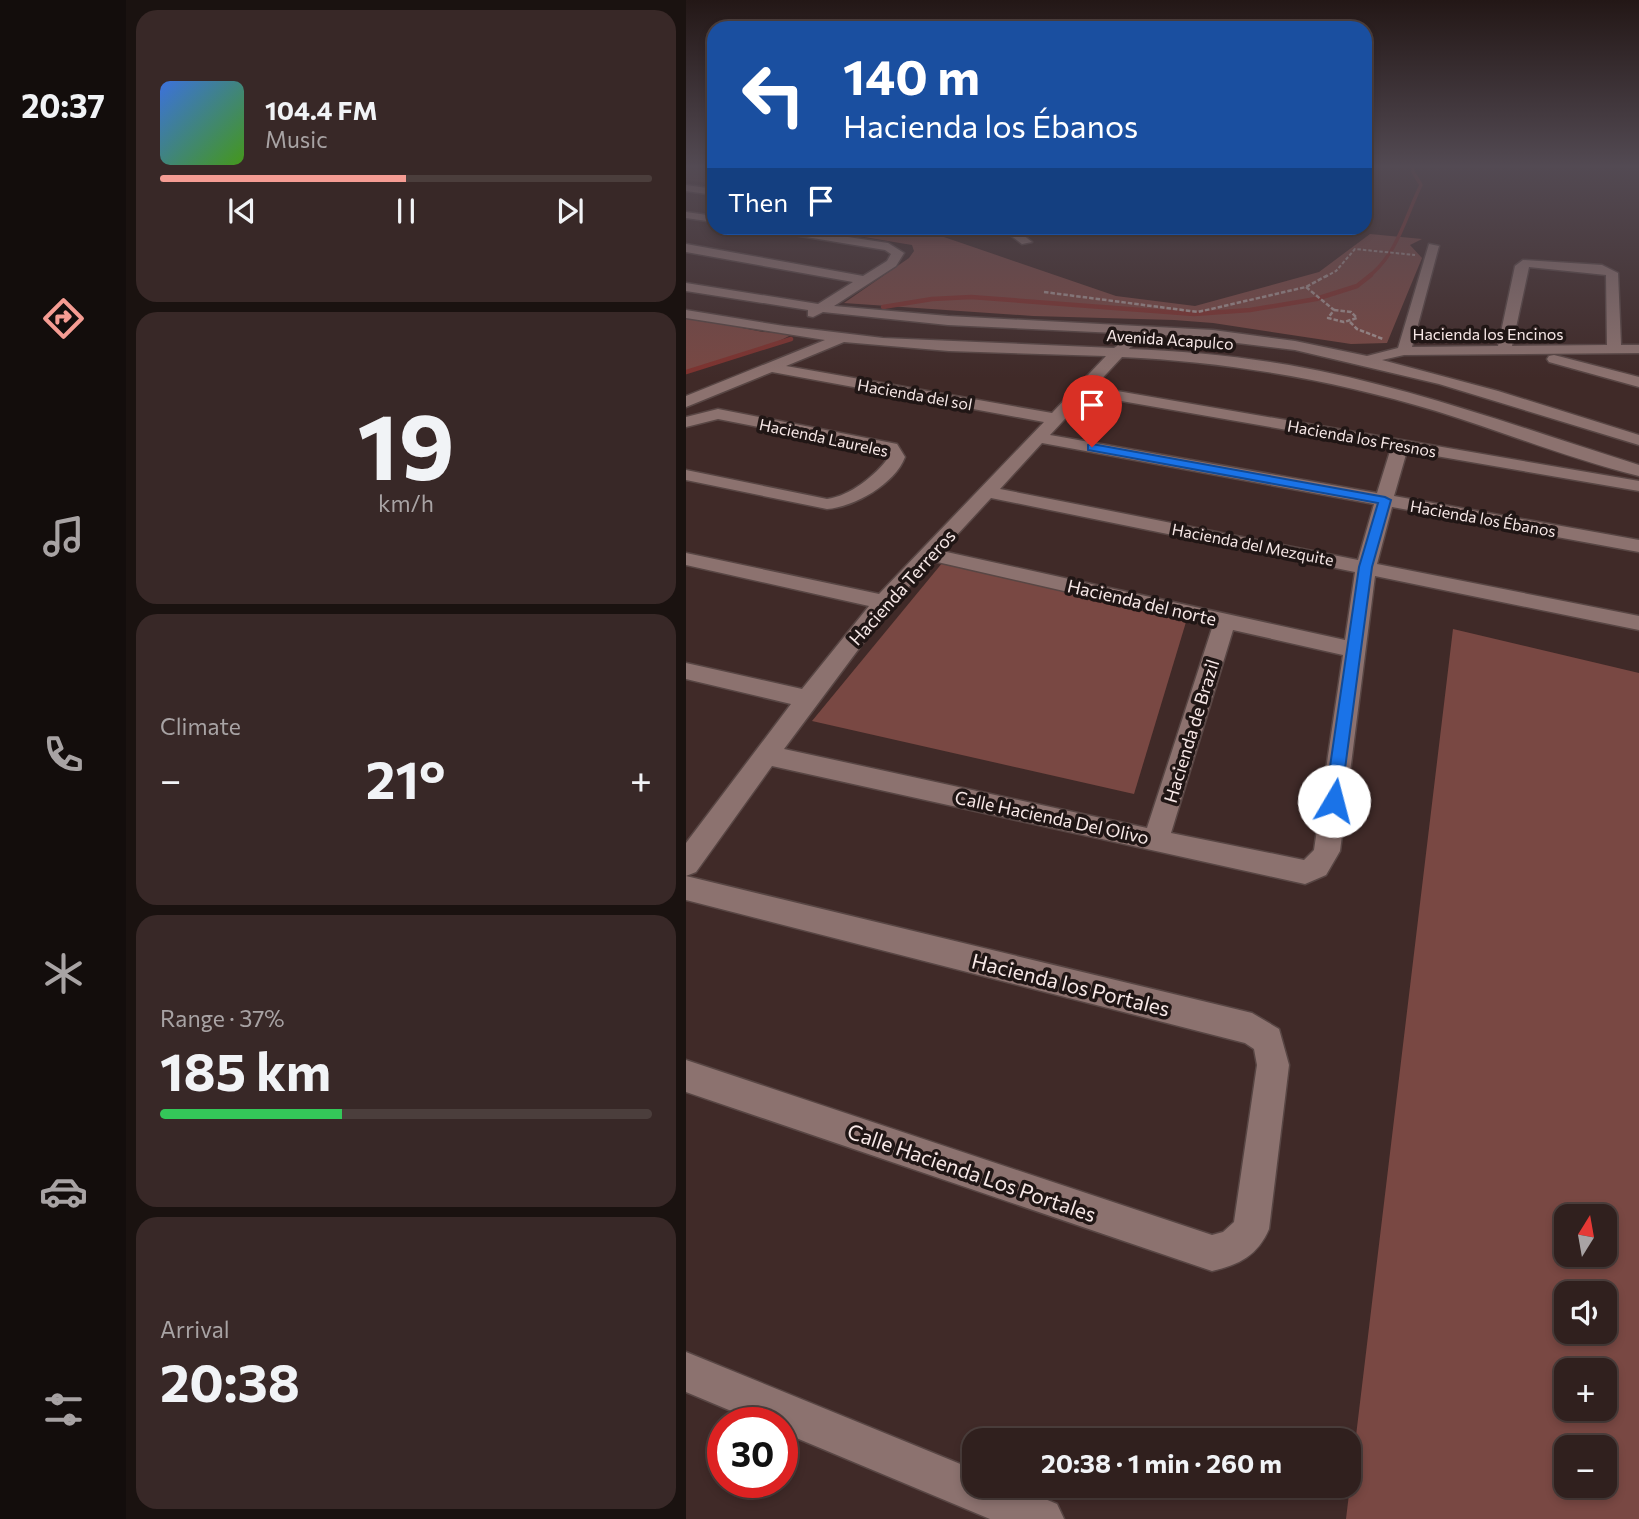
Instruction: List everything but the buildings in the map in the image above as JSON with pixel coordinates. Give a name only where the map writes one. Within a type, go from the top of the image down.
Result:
[{"type":"street","points":[[785,331],[892,263],[898,253],[888,247],[829,237]]},
{"type":"street","points":[[1019,237],[1026,242]]},
{"type":"street","points":[[1405,348],[1433,246]]},
{"type":"street","points":[[686,248],[864,280]]},
{"type":"street","points":[[1504,351],[1521,266],[1527,263],[1602,269],[1612,273],[1614,349]]},
{"type":"street","name":"Avenida Acapulco","points":[[686,287],[845,313],[1130,340],[1243,363],[1358,370],[1639,440]]},
{"type":"street","name":"Avenida Acapulco","points":[[686,299],[802,321],[859,327],[1130,340],[1272,341],[1639,471]]},
{"type":"street","points":[[686,387],[786,350],[817,335],[845,313]]},
{"type":"street","name":"Avenida Acapulco","points":[[686,314],[817,335],[959,347],[1130,340]]},
{"type":"street","points":[[686,401],[843,338],[872,315]]},
{"type":"street","name":"Hacienda Terreros","points":[[686,864],[807,699],[883,602],[1130,340]]},
{"type":"street","name":"Hacienda los Encinos","points":[[1358,370],[1405,348],[1504,351],[1639,349]]},
{"type":"street","points":[[1526,351],[1639,382]]},
{"type":"street","name":"Hacienda del sol","points":[[773,368],[1056,419]]},
{"type":"street","name":"Avenida Acapulco","points":[[1358,370],[1639,451]]},
{"type":"street","name":"Hacienda los Fresnos","points":[[1084,390],[1639,486]]},
{"type":"street","name":"Hacienda Laureles","points":[[686,422],[718,414],[891,448],[897,457],[895,462],[857,496],[838,504],[827,505],[686,475]]},
{"type":"street","name":"Hacienda los Ébanos","points":[[1039,438],[1639,546]]},
{"type":"street","points":[[1354,650],[1366,567],[1400,444]]},
{"type":"street","name":"Hacienda del Mezquite","points":[[989,492],[1639,623]]},
{"type":"street","name":"Hacienda del norte","points":[[930,554],[1354,650]]},
{"type":"street","points":[[686,559],[883,602]]},
{"type":"street","name":"Hacienda de Brazil","points":[[1156,840],[1225,621]]},
{"type":"street","name":"Calle Hacienda Del Olivo","points":[[766,755],[1299,873],[1313,871],[1322,863],[1327,851],[1354,650]]},
{"type":"street","points":[[686,671],[807,699]]},
{"type":"street","name":"Hacienda los Portales","points":[[686,888],[1260,1033],[1268,1040],[1273,1065],[1251,1229]]},
{"type":"street","name":"Calle Hacienda Los Portales","points":[[686,1076],[1212,1253],[1230,1249],[1243,1242],[1251,1229]]},
{"type":"street","points":[[686,1372],[1042,1519]]},
{"type":"path","points":[[1044,292],[1198,312],[1306,287],[1336,271],[1355,249],[1395,252]]},
{"type":"path","points":[[1306,287],[1334,310],[1351,312],[1357,318],[1350,322]]},
{"type":"path","points":[[1334,310],[1328,318],[1350,322],[1371,336],[1405,348]]},
{"type":"shaded area","points":[[863,237],[944,237],[1116,296],[1195,306],[1319,272],[1366,237],[1422,239],[1410,245],[1422,258],[1387,343],[1351,344],[1213,323],[1174,320],[1033,316],[844,303],[909,258],[914,251],[912,245]]},
{"type":"shaded area","points":[[686,317],[763,332],[795,333],[771,345],[686,372]]},
{"type":"shaded area","points":[[943,562],[1186,622],[1134,794],[812,721]]},
{"type":"shaded area","points":[[1453,629],[1639,673],[1639,1519],[1346,1519],[1349,1498],[1361,1498],[1361,1428],[1357,1428]]},
{"type":"waterway","points":[[1368,277],[1387,257],[1399,237]]},
{"type":"waterway","points":[[883,307],[932,299],[971,297],[1194,314],[1250,310],[1316,299],[1357,286],[1371,275]]},
{"type":"waterway","points":[[686,372],[791,339]]},
{"type":"route","points":[[1092,447],[1385,500],[1366,567],[1334,801]]}]
